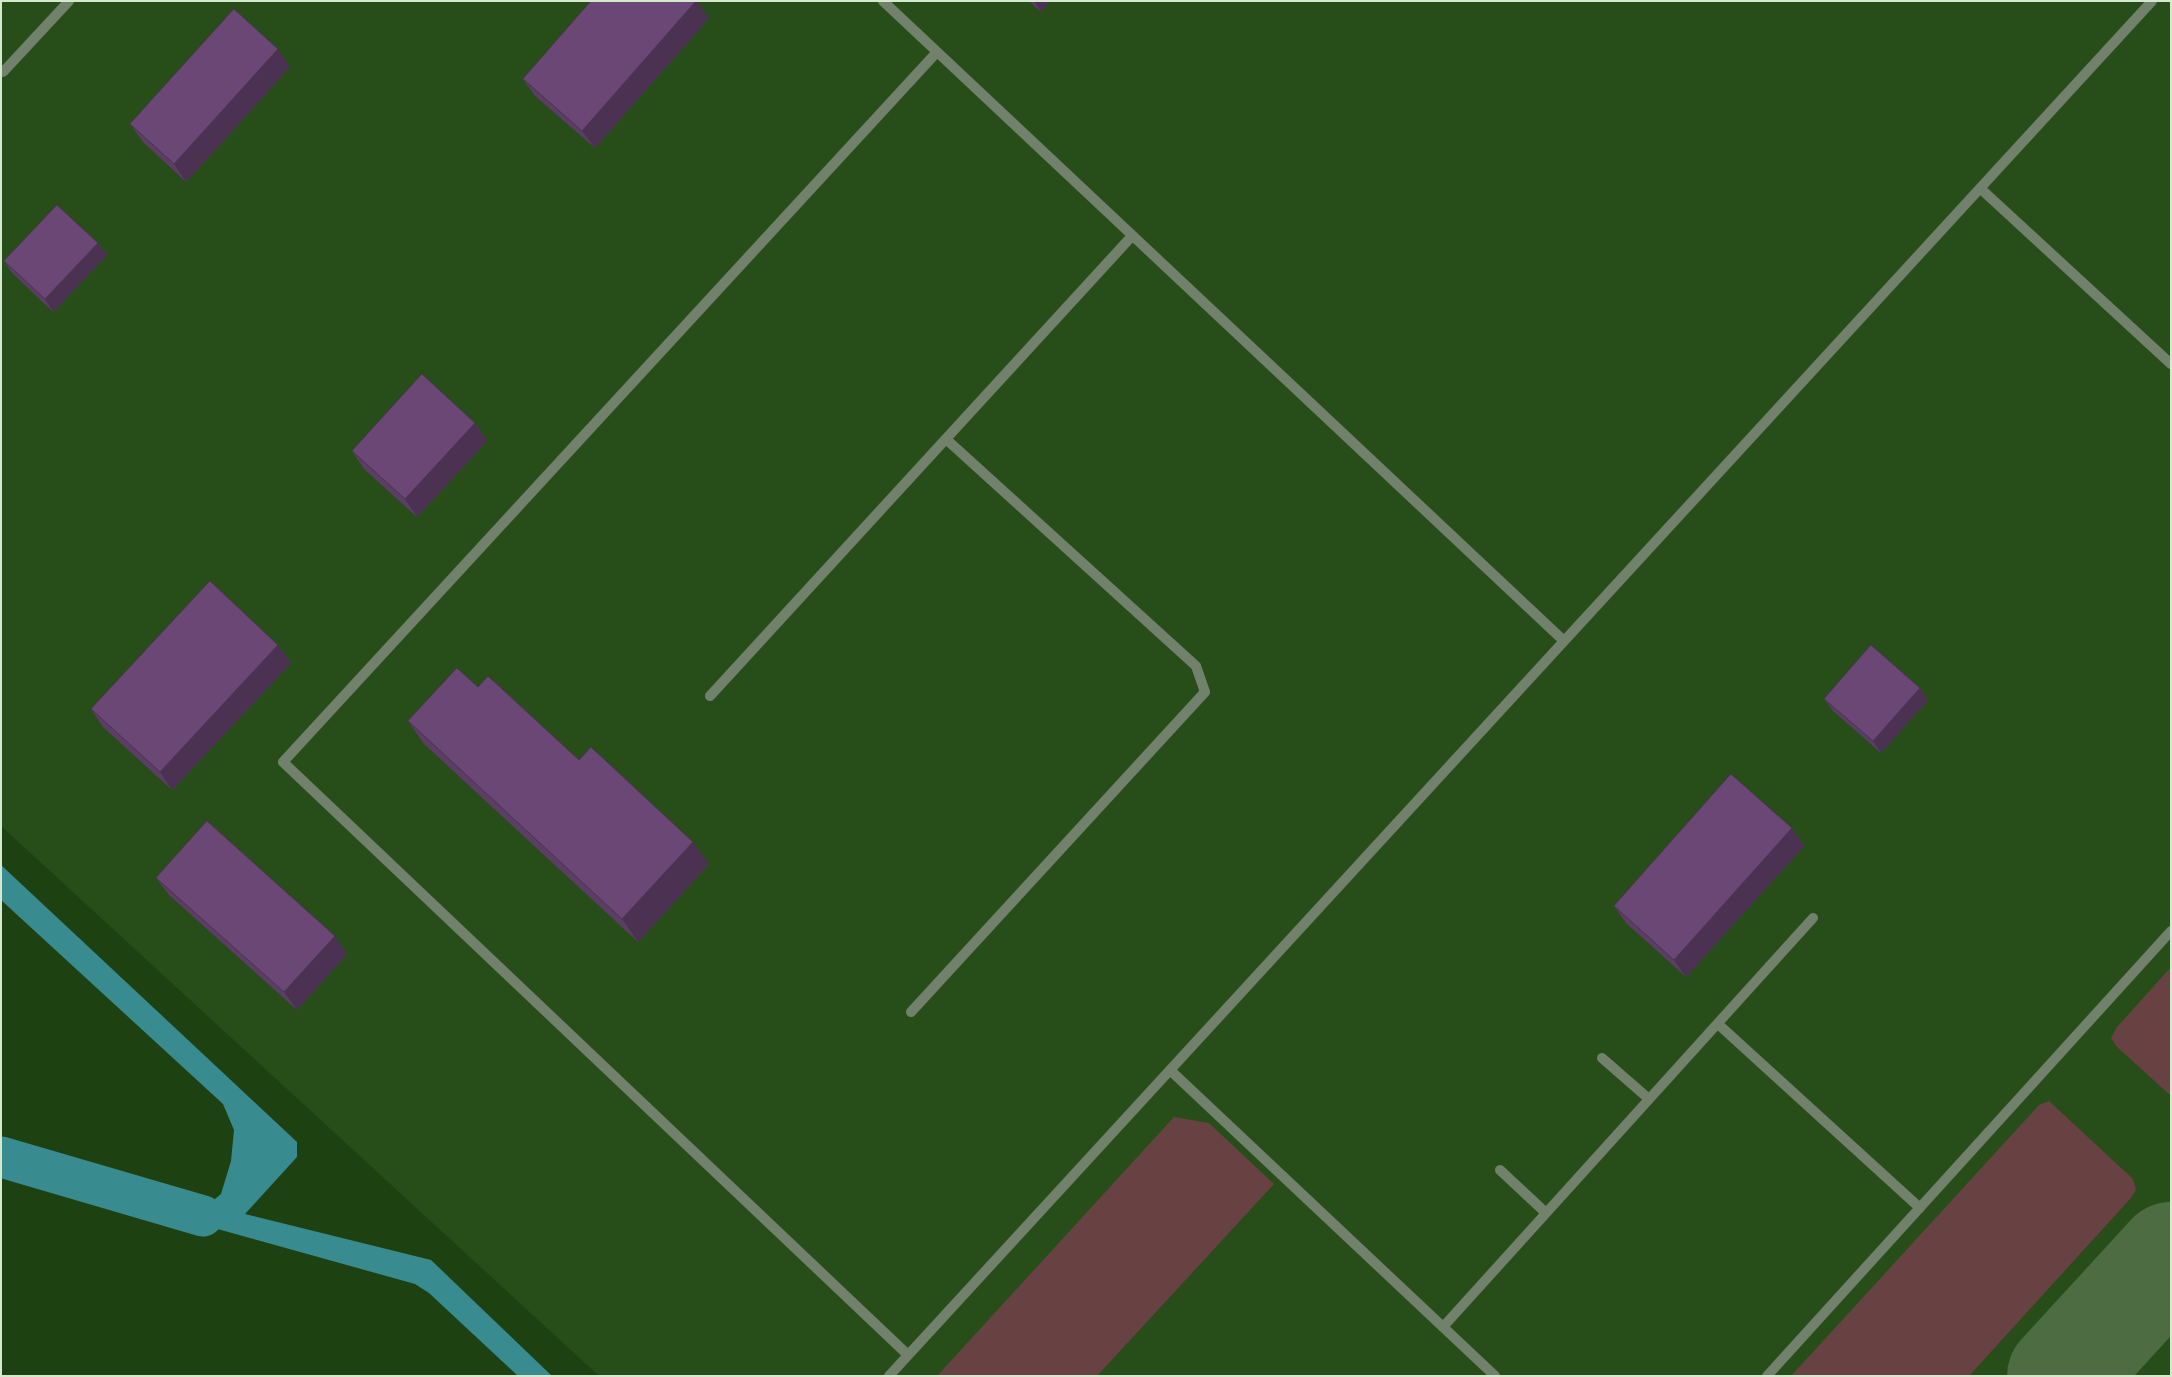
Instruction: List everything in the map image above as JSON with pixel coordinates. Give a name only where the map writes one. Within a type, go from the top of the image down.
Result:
[{"type":"lane","points":[[1,70],[3,72],[69,1]]},
{"type":"lane","points":[[883,1],[1564,641]]},
{"type":"lane","points":[[888,1376],[2152,1]]},
{"type":"lane","points":[[908,1355],[283,762],[937,52]]},
{"type":"lane","points":[[1980,189],[2171,364]]},
{"type":"lane","points":[[710,696],[1132,236]]},
{"type":"lane","points":[[911,1012],[1205,692],[1196,666],[946,439]]},
{"type":"lane","points":[[1443,1327],[1814,918]]},
{"type":"lane","points":[[1767,1376],[2171,931]]},
{"type":"lane","points":[[1718,1024],[1920,1208]]},
{"type":"lane","points":[[1602,1058],[1650,1099]]},
{"type":"lane","points":[[1170,1070],[1495,1376]]},
{"type":"lane","points":[[1500,1170],[1546,1213]]},
{"type":"shaded area","points":[[1,1],[2171,1],[2171,1376],[599,1376],[1,826]]},
{"type":"shaded area","points":[[2171,967],[2171,1096],[2116,1046],[2111,1038],[2117,1027]]},
{"type":"shaded area","points":[[2049,1101],[2133,1179],[2136,1190],[2130,1199],[1969,1376],[1791,1376],[2039,1105]]},
{"type":"shaded area","points":[[1174,1117],[1209,1123],[1274,1184],[1097,1376],[937,1376]]},
{"type":"water","points":[[1,865],[297,1142],[297,1157],[245,1214],[431,1260],[552,1376],[518,1376],[429,1293],[415,1284],[153,1211],[146,1188],[209,1204],[221,1194],[231,1161],[234,1130],[223,1104],[1,900]]},
{"type":"building","points":[[591,1],[696,1],[582,131],[523,79]]},
{"type":"building","points":[[234,9],[278,49],[174,164],[130,124]]},
{"type":"building","points":[[57,205],[98,243],[45,299],[4,261]]},
{"type":"building","points":[[422,374],[475,423],[405,499],[352,451]]},
{"type":"building","points":[[210,581],[278,645],[160,772],[91,709]]},
{"type":"building","points":[[1871,645],[1920,688],[1873,741],[1824,699]]},
{"type":"building","points":[[457,668],[478,687],[488,676],[579,760],[591,747],[693,842],[622,919],[408,721]]},
{"type":"building","points":[[1731,774],[1792,828],[1674,960],[1614,906]]},
{"type":"building","points":[[207,821],[335,936],[284,992],[156,878]]},
{"type":"waterway","points":[[1,1157],[203,1216]]},
{"type":"taxiway","points":[[2061,1376],[2171,1256]]}]
